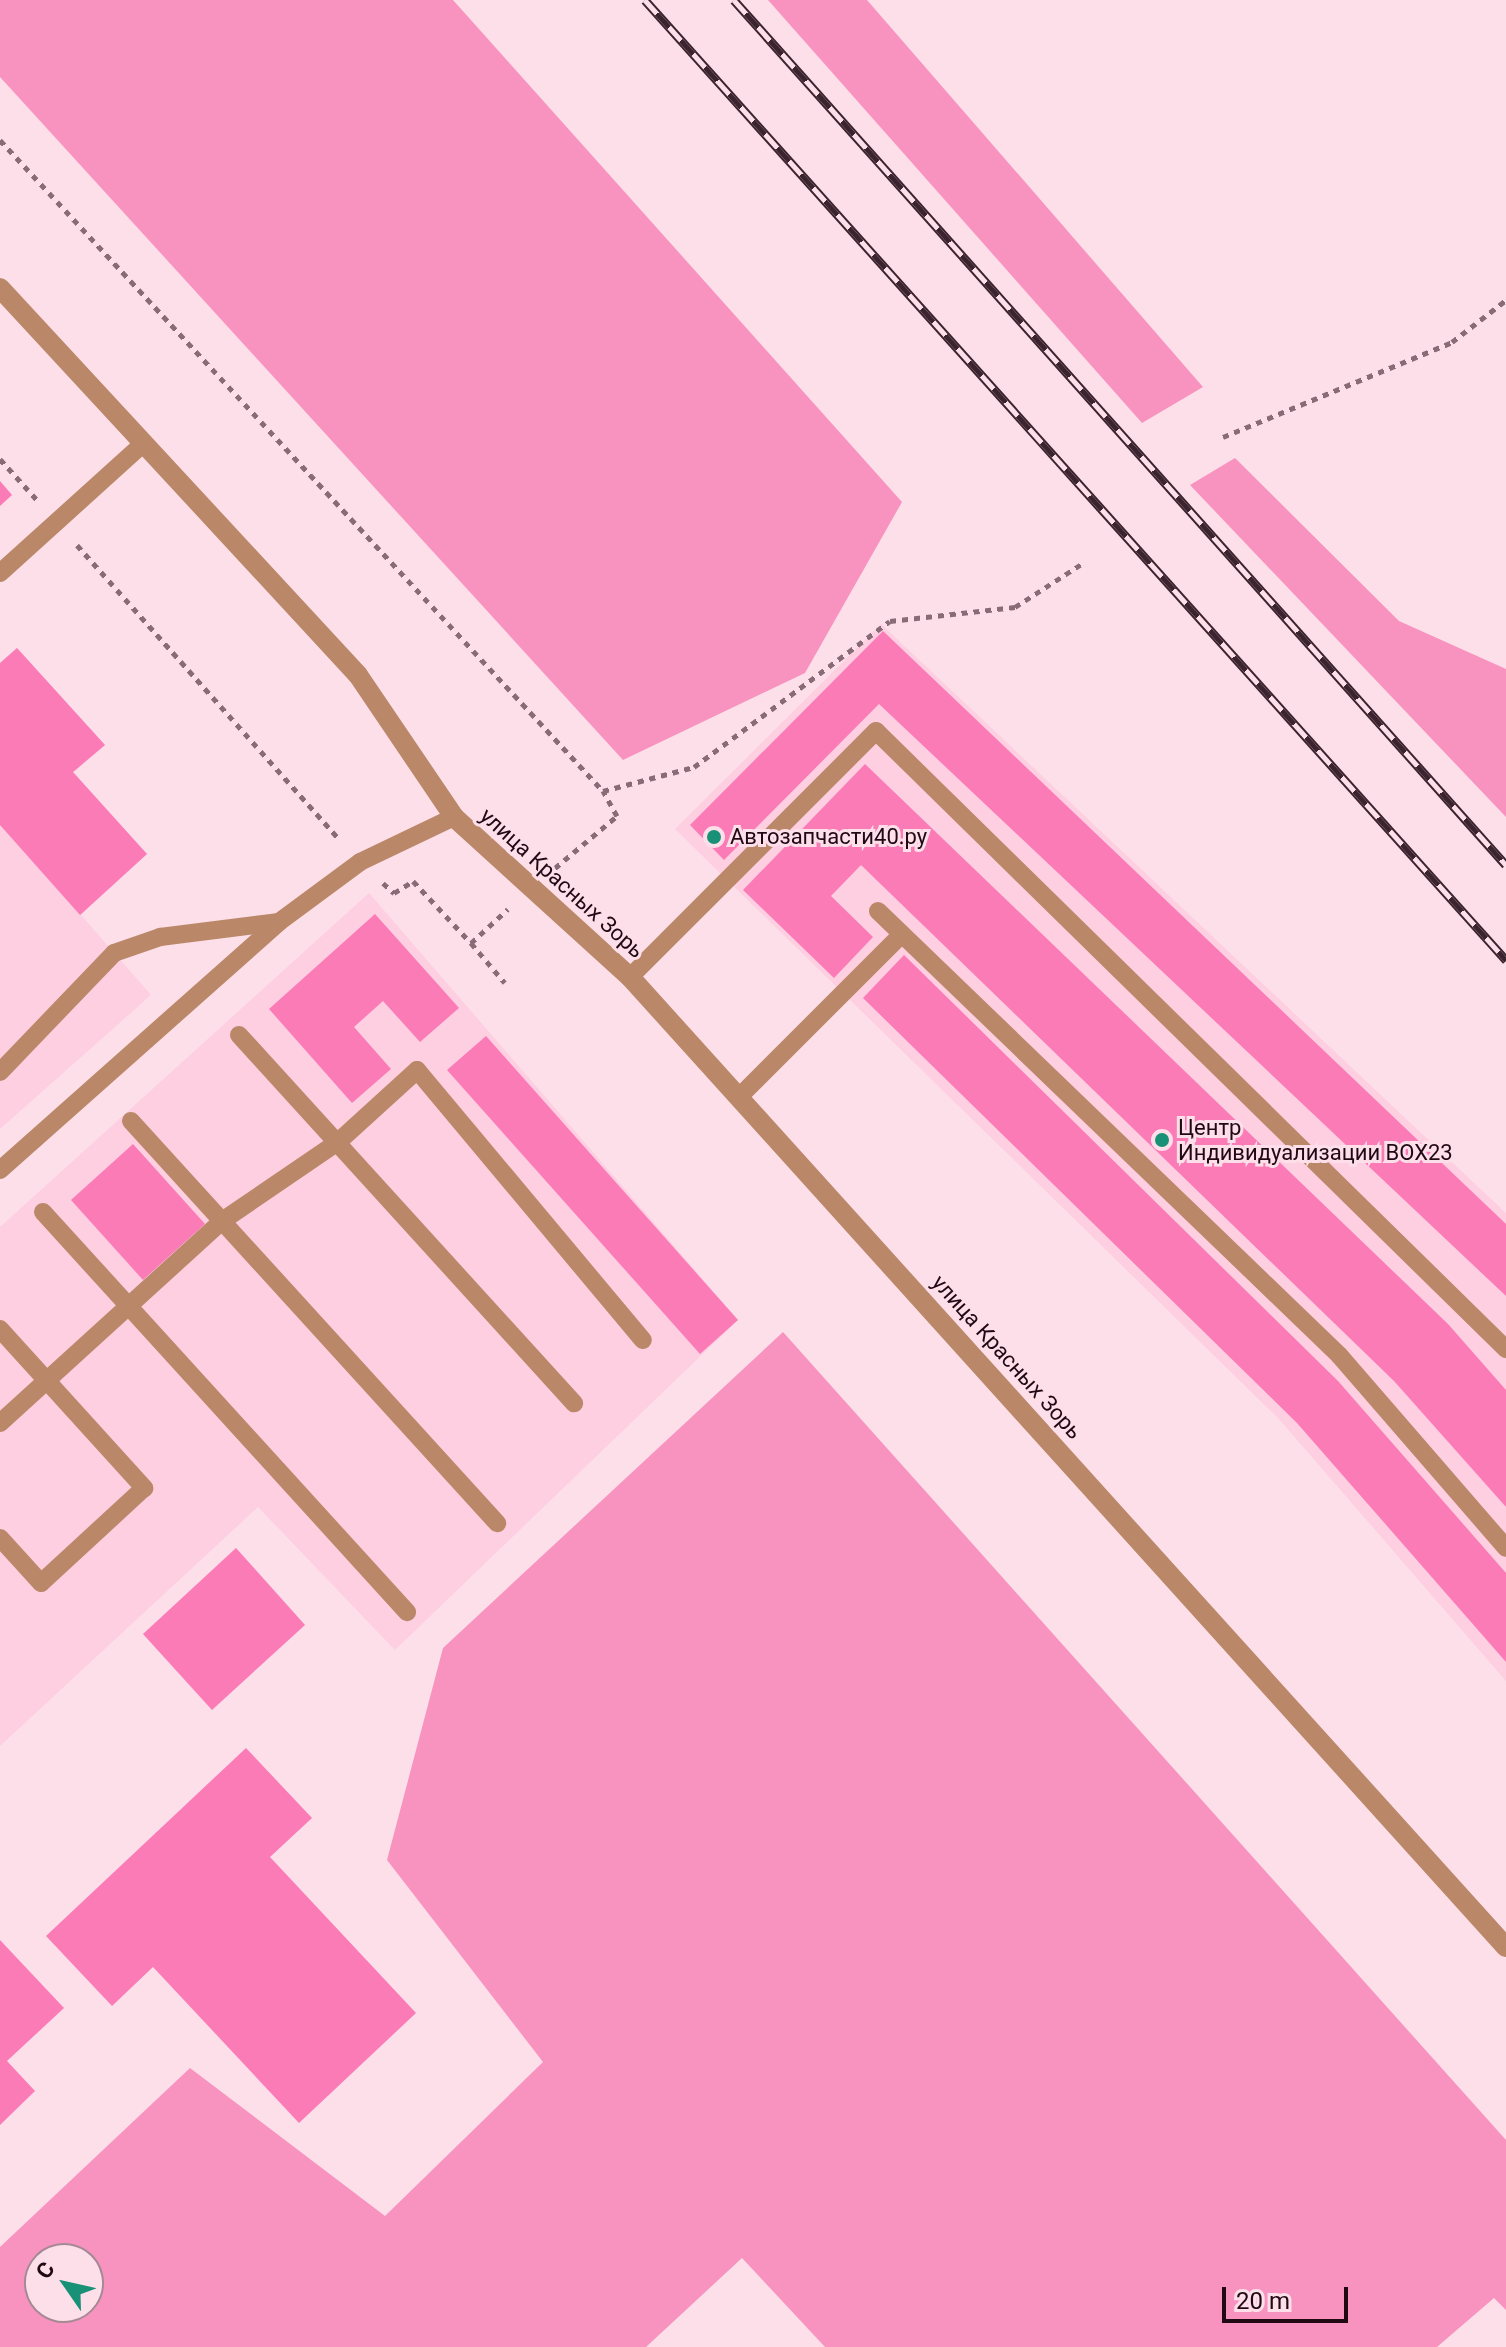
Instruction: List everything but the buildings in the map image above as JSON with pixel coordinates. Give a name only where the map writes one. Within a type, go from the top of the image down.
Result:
[{"type":"street","name":"улица Красных Зорь","points":[[0,288],[358,675],[454,817],[534,886],[630,977],[1506,1947]]},
{"type":"lane","points":[[0,573],[144,443]]},
{"type":"lane","points":[[630,977],[876,731],[1506,1349]]},
{"type":"lane","points":[[0,1170],[279,922],[360,862],[454,817]]},
{"type":"lane","points":[[878,911],[1339,1355],[1506,1548]]},
{"type":"lane","points":[[0,1072],[114,953],[160,937],[279,922]]},
{"type":"lane","points":[[740,1096],[902,934]]},
{"type":"lane","points":[[239,1035],[574,1403]]},
{"type":"lane","points":[[0,1423],[222,1221],[338,1142],[417,1070],[643,1340]]},
{"type":"lane","points":[[131,1121],[497,1523]]},
{"type":"lane","points":[[43,1212],[407,1612]]},
{"type":"lane","points":[[0,1329],[144,1488],[41,1583],[0,1538]]},
{"type":"path","points":[[0,140],[603,791],[617,816],[471,943]]},
{"type":"path","points":[[1223,437],[1452,342],[1506,300]]},
{"type":"path","points":[[0,459],[42,506]]},
{"type":"path","points":[[74,542],[360,862],[394,893],[413,881],[505,983]]},
{"type":"path","points":[[603,791],[694,767],[890,621],[1015,607],[1083,563]]},
{"type":"shaded area","points":[[0,0],[453,0],[902,502],[805,673],[623,760],[0,77]]},
{"type":"shaded area","points":[[768,0],[867,0],[1203,387],[1142,423]]},
{"type":"shaded area","points":[[1235,458],[1399,621],[1506,669],[1506,817],[1190,485]]},
{"type":"shaded area","points":[[881,624],[1506,1213],[1506,1681],[1279,1419],[675,829]]},
{"type":"shaded area","points":[[17,648],[105,745],[73,773],[147,854],[81,915],[151,995],[0,1129],[0,663]]},
{"type":"shaded area","points":[[369,893],[738,1320],[395,1650],[258,1507],[0,1746],[0,1227]]},
{"type":"shaded area","points":[[783,1332],[1506,2140],[1506,2310],[1494,2298],[1437,2347],[825,2347],[742,2258],[646,2347],[0,2347],[0,2247],[190,2068],[385,2216],[543,2062],[387,1860],[443,1648]]},
{"type":"railway","points":[[645,0],[1506,960]]},
{"type":"railway","points":[[734,0],[1506,865]]},
{"type":"place","name":"Автозапчасти40.ру","points":[[714,837]]},
{"type":"place","name":"Центр Индивидуализации BOX23","points":[[1162,1140]]}]
